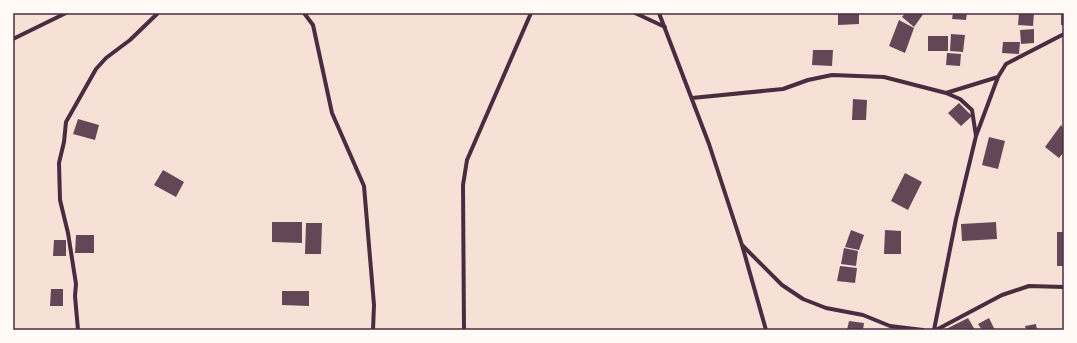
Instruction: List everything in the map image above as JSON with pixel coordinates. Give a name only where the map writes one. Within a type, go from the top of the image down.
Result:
[{"type":"street","points":[[13,39],[66,13]]},
{"type":"street","points":[[78,330],[75,296],[76,284],[68,233],[60,200],[58,163],[64,142],[66,122],[96,69],[106,58],[130,40],[158,13]]},
{"type":"street","points":[[304,13],[313,25],[332,113],[364,186],[374,305],[373,330]]},
{"type":"street","points":[[464,330],[463,185],[467,160],[531,13]]},
{"type":"street","points":[[635,13],[665,27]]},
{"type":"street","points":[[659,13],[692,98],[742,244],[766,330]]},
{"type":"street","points":[[935,330],[956,219],[976,136],[998,77],[1006,64],[1064,34]]},
{"type":"street","points":[[692,98],[782,88],[808,80],[832,75],[884,77],[946,93],[960,99],[972,110],[976,136]]},
{"type":"street","points":[[946,93],[998,77]]},
{"type":"street","points":[[742,244],[782,285],[803,300],[826,308],[863,315],[890,326],[923,330]]},
{"type":"street","points":[[935,330],[1002,295],[1029,286],[1064,286]]},
{"type":"building","points":[[838,13],[859,13],[859,24],[838,25]]},
{"type":"building","points":[[905,13],[924,13],[914,27],[902,17]]},
{"type":"building","points":[[953,13],[967,13],[966,20],[952,19]]},
{"type":"building","points":[[1019,13],[1034,13],[1033,26],[1018,25]]},
{"type":"building","points":[[1061,13],[1064,13],[1064,25],[1061,25]]},
{"type":"building","points":[[899,20],[914,28],[905,53],[889,46]]},
{"type":"building","points":[[1034,29],[1034,43],[1021,44],[1020,30]]},
{"type":"building","points":[[951,34],[965,35],[963,52],[950,51]]},
{"type":"building","points":[[928,36],[948,36],[948,51],[928,51]]},
{"type":"building","points":[[1003,42],[1020,42],[1019,54],[1002,53]]},
{"type":"building","points":[[813,50],[833,50],[832,66],[812,65]]},
{"type":"building","points":[[947,53],[961,54],[960,66],[946,65]]},
{"type":"building","points":[[853,99],[867,100],[866,120],[852,120]]},
{"type":"building","points":[[959,103],[972,116],[961,126],[948,113]]},
{"type":"building","points":[[78,119],[99,125],[95,140],[73,134]]},
{"type":"building","points":[[1061,125],[1064,129],[1064,152],[1059,158],[1045,147]]},
{"type":"building","points":[[989,137],[1005,141],[998,169],[982,165]]},
{"type":"building","points":[[163,170],[184,182],[176,197],[154,185]]},
{"type":"building","points":[[905,173],[922,182],[908,210],[891,201]]},
{"type":"building","points":[[272,222],[302,222],[302,243],[272,242]]},
{"type":"building","points":[[996,222],[997,239],[962,241],[961,224]]},
{"type":"building","points":[[306,223],[322,223],[321,254],[305,254]]},
{"type":"building","points":[[851,230],[864,235],[859,250],[845,247]]},
{"type":"building","points":[[885,230],[901,231],[901,254],[884,254]]},
{"type":"building","points":[[1057,232],[1064,232],[1064,266],[1057,266]]},
{"type":"building","points":[[76,235],[94,235],[94,253],[75,253]]},
{"type":"building","points":[[54,240],[66,240],[66,256],[53,256]]},
{"type":"building","points":[[844,248],[858,251],[856,266],[841,264]]},
{"type":"building","points":[[840,266],[857,268],[855,283],[837,281]]},
{"type":"building","points":[[51,289],[63,289],[63,306],[50,306]]},
{"type":"building","points":[[282,291],[309,291],[309,306],[282,305]]},
{"type":"building","points":[[968,318],[975,330],[944,330]]},
{"type":"building","points":[[989,318],[995,330],[982,330],[978,324]]},
{"type":"building","points":[[849,321],[864,323],[863,330],[847,330]]},
{"type":"building","points":[[1036,324],[1037,330],[1026,330],[1025,326]]}]
